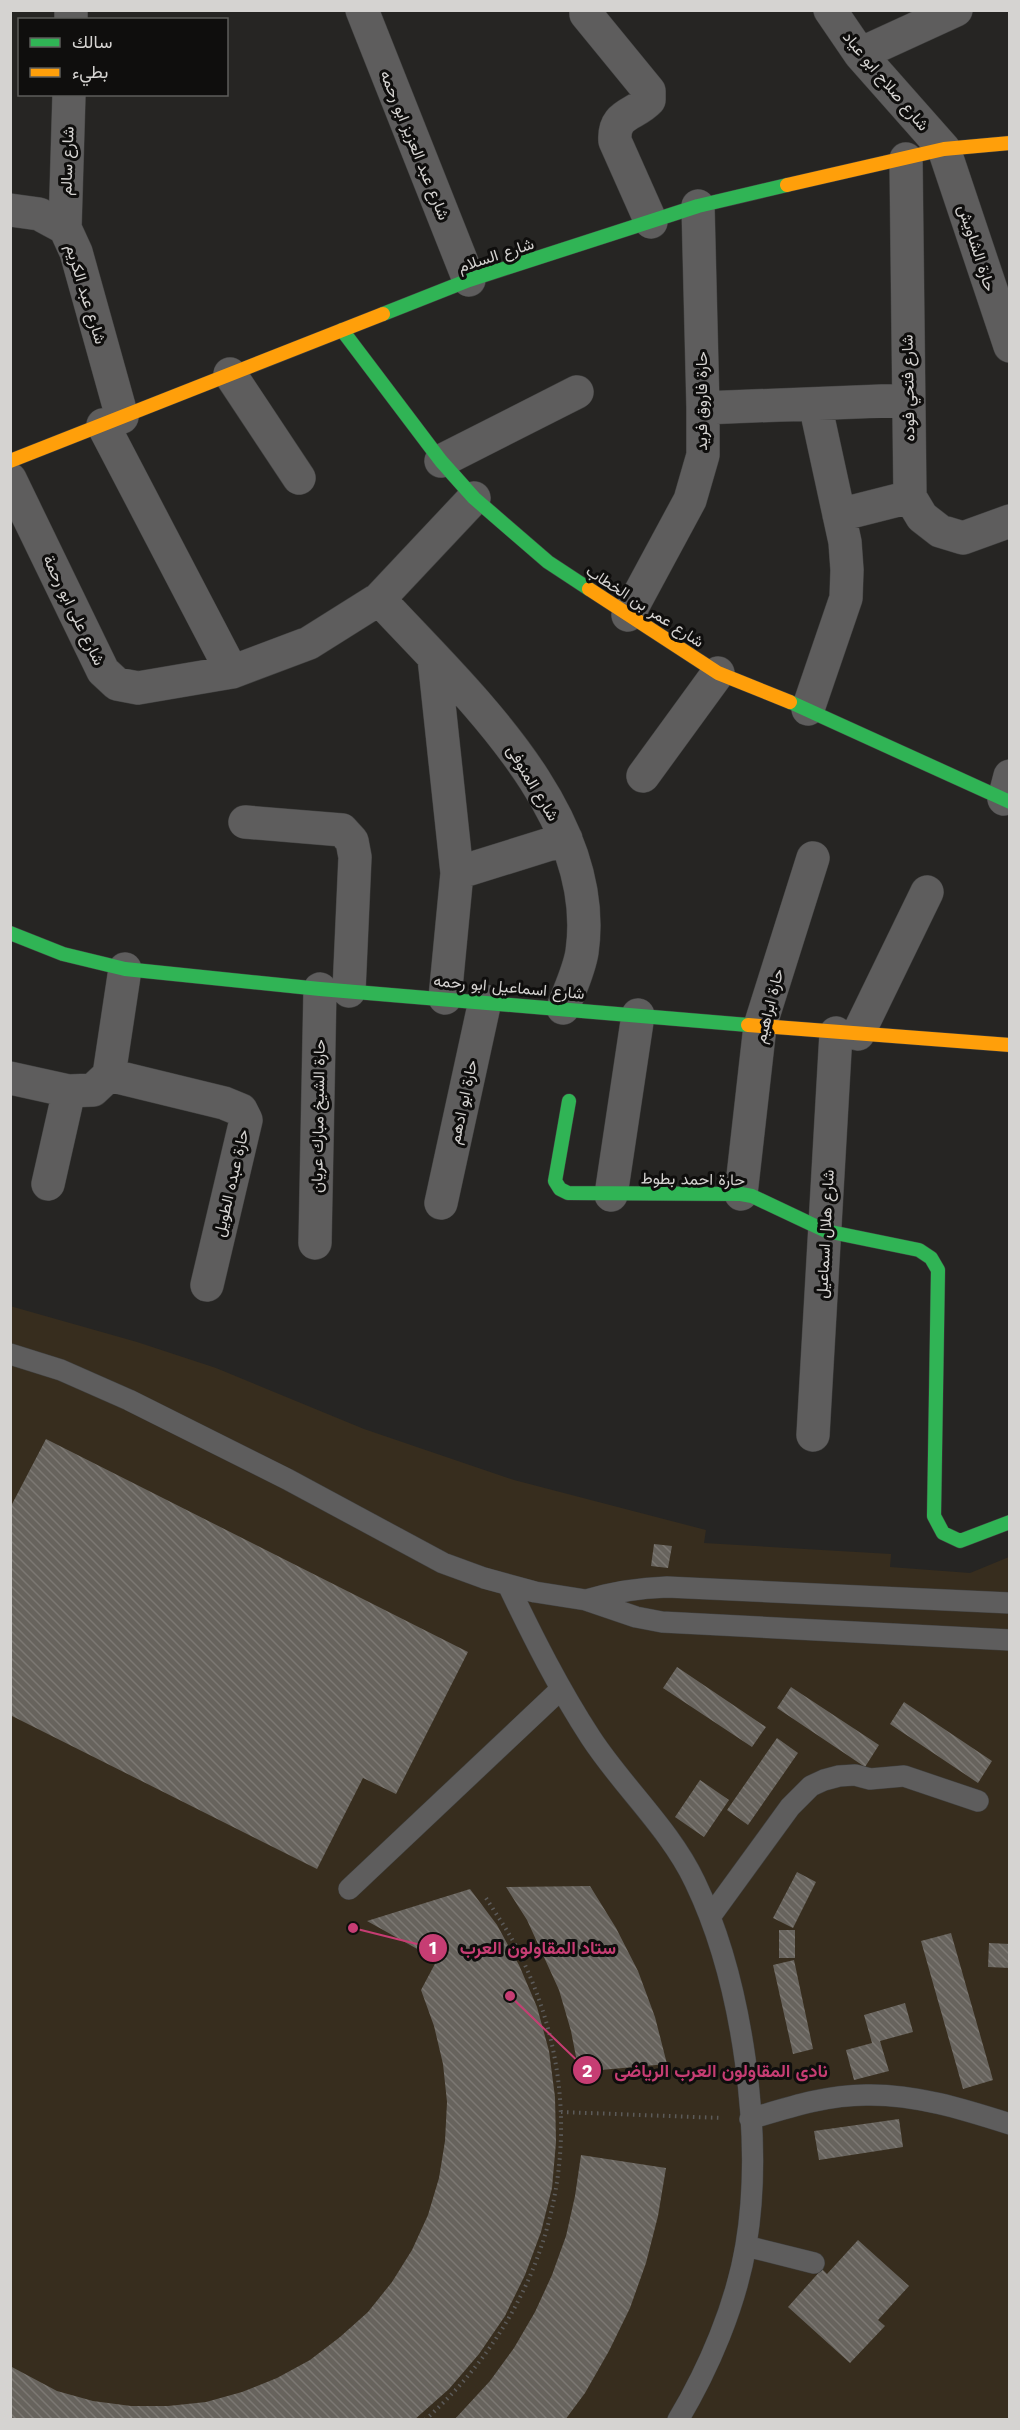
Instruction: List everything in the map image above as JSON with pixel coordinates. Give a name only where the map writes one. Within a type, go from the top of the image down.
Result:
[{"type":"street","name":"شارع عبد العزيز ابو رحمه","points":[[362,10],[469,280]]},
{"type":"street","points":[[586,10],[586,14],[649,91],[649,100],[618,121],[614,130],[615,141],[651,222]]},
{"type":"street","name":"شارع صلاح ابو عياد","points":[[830,10],[860,54],[944,150]]},
{"type":"street","points":[[860,54],[956,10]]},
{"type":"street","name":"شارع سالم","points":[[65,228],[69,96]]},
{"type":"street","name":"شارع السلام","points":[[10,461],[469,280],[698,206],[944,150],[1010,143]]},
{"type":"street","name":"حارة الشاويش","points":[[944,150],[1010,346]]},
{"type":"street","name":"شارع فتحي فوده","points":[[906,159],[907,400],[910,497]]},
{"type":"street","name":"حارة فاروق فريد","points":[[628,615],[690,500],[703,455],[698,206]]},
{"type":"street","name":"شارع عبد الكريم","points":[[10,210],[39,214],[65,228],[76,252],[112,421],[232,672]]},
{"type":"street","name":"شارع عمر بن الخطاب","points":[[342,330],[441,461],[474,498],[548,562],[718,673],[1008,792]]},
{"type":"street","points":[[230,374],[299,478]]},
{"type":"street","points":[[441,461],[577,392]]},
{"type":"street","points":[[703,408],[907,400]]},
{"type":"street","points":[[808,709],[846,598],[848,570],[839,515],[815,404]]},
{"type":"street","name":"شارع على ابو رحمة","points":[[10,478],[103,670],[117,684],[138,688],[232,672],[309,643],[379,600],[474,498]]},
{"type":"street","points":[[839,515],[910,497],[922,517],[940,531],[963,538],[1010,522]]},
{"type":"street","name":"شارع المنوفى","points":[[379,600],[473,698],[509,742],[540,789],[567,839],[583,895],[582,953],[563,1008]]},
{"type":"street","points":[[434,658],[457,873],[445,998]]},
{"type":"street","points":[[643,776],[718,673]]},
{"type":"street","name":"حارة الشيخ مبارك عريان","points":[[245,822],[342,830],[352,842],[355,857],[334,990],[315,1243]]},
{"type":"street","points":[[457,873],[567,839]]},
{"type":"street","name":"حارة ابراهيم","points":[[741,1194],[760,1026],[813,858]]},
{"type":"street","points":[[847,1034],[927,892]]},
{"type":"street","name":"شارع اسماعيل ابو رحمه","points":[[10,933],[63,954],[125,969],[334,990],[485,1001],[847,1034],[1010,1045]]},
{"type":"street","points":[[10,1078],[69,1092],[93,1090],[109,1075],[125,969]]},
{"type":"street","name":"حارة ابو ادهم","points":[[441,1203],[485,1001]]},
{"type":"street","points":[[611,1195],[638,1016]]},
{"type":"street","name":"شارع هلال اسماعيل","points":[[813,1435],[826,1231],[847,1034]]},
{"type":"street","name":"حارة عبده الطويل","points":[[109,1075],[224,1103],[241,1110],[246,1120],[207,1284]]},
{"type":"street","points":[[48,1184],[69,1092]]},
{"type":"street","name":"حارة احمد بطوط","points":[[569,1101],[555,1181],[560,1189],[568,1193],[741,1194],[752,1196],[826,1231],[919,1250],[931,1258],[938,1270],[934,1516],[943,1533],[960,1541],[1010,1522]]},
{"type":"lane","points":[[10,1354],[61,1370],[129,1400],[287,1479],[433,1558],[508,1585],[586,1600],[636,1617],[662,1622],[1010,1640]]},
{"type":"lane","points":[[508,1585],[561,1689],[591,1738],[675,1849],[695,1881],[726,1966],[738,2017],[746,2068],[750,2119],[752,2183],[746,2246],[730,2306],[706,2365],[678,2420]]},
{"type":"lane","points":[[586,1600],[612,1592],[639,1588],[1010,1603]]},
{"type":"lane","points":[[722,1625],[727,1591]]},
{"type":"lane","points":[[349,1889],[561,1689]]},
{"type":"lane","points":[[710,1917],[795,1802],[811,1786],[824,1780],[855,1775],[870,1779],[904,1776],[978,1801]]},
{"type":"lane","points":[[750,2119],[797,2105],[831,2098],[866,2095],[927,2101],[962,2108],[1010,2124]]},
{"type":"lane","points":[[746,2246],[814,2263]]},
{"type":"path","points":[[425,2420],[479,2365],[505,2326],[527,2286],[544,2241],[555,2197],[562,2151],[558,2074],[550,2036],[521,1955],[486,1898]]},
{"type":"path","points":[[561,2112],[750,2119]]},
{"type":"shaded area","points":[[10,1306],[137,1342],[216,1368],[364,1429],[514,1480],[706,1530],[704,1543],[891,1554],[890,1567],[970,1573],[1009,1557],[1009,2419],[11,2419]]},
{"type":"building","points":[[46,1439],[468,1652],[396,1794],[363,1778],[317,1869],[10,1715],[10,1508]]},
{"type":"building","points":[[654,1544],[672,1546],[668,1568],[651,1566]]},
{"type":"building","points":[[677,1667],[766,1727],[752,1747],[663,1688]]},
{"type":"building","points":[[791,1687],[879,1745],[865,1767],[777,1708]]},
{"type":"building","points":[[904,1702],[992,1761],[978,1783],[890,1724]]},
{"type":"building","points":[[777,1738],[798,1753],[748,1825],[727,1810]]},
{"type":"building","points":[[700,1780],[729,1800],[704,1837],[675,1817]]},
{"type":"building","points":[[797,1872],[816,1882],[793,1928],[773,1918]]},
{"type":"building","points":[[590,1886],[616,1928],[638,1971],[655,2017],[667,2064],[579,2072],[571,2031],[559,1990],[527,1920],[506,1887]]},
{"type":"building","points":[[470,1889],[497,1925],[519,1965],[537,2007],[549,2051],[555,2097],[556,2142],[552,2188],[541,2232],[525,2275],[505,2316],[479,2354],[449,2389],[414,2420],[10,2420],[10,2366],[57,2391],[93,2401],[131,2406],[168,2406],[206,2402],[242,2392],[277,2378],[310,2360],[368,2312],[392,2282],[412,2250],[428,2215],[439,2178],[445,2141],[447,2102],[443,2064],[434,2026],[421,1990],[437,1960],[367,1921]]},
{"type":"building","points":[[779,1930],[795,1930],[795,1958],[779,1958]]},
{"type":"building","points":[[951,1933],[993,2080],[963,2089],[921,1941]]},
{"type":"building","points":[[989,1943],[1010,1944],[1010,1968],[988,1967]]},
{"type":"building","points":[[794,1960],[813,2049],[793,2054],[773,1965]]},
{"type":"building","points":[[905,2003],[913,2032],[880,2041],[889,2071],[854,2080],[846,2050],[872,2043],[864,2015]]},
{"type":"building","points":[[899,2119],[903,2147],[819,2160],[814,2131]]},
{"type":"building","points":[[581,2155],[666,2168],[658,2216],[646,2263],[630,2308],[585,2393],[565,2420],[454,2420],[490,2381],[514,2348],[535,2312],[566,2236]]},
{"type":"building","points":[[858,2240],[909,2286],[878,2320],[885,2326],[850,2363],[788,2307],[822,2269],[827,2274]]},
{"type":"traffic: fast","points":[[383,314],[469,280],[698,206],[787,185]]},
{"type":"traffic: fast","points":[[342,330],[441,461],[474,498],[548,562],[589,589]]},
{"type":"traffic: fast","points":[[790,702],[1010,802]]},
{"type":"traffic: fast","points":[[10,933],[63,954],[125,969],[320,989],[748,1025]]},
{"type":"traffic: fast","points":[[569,1101],[555,1181],[560,1189],[568,1193],[741,1194],[752,1196],[826,1231],[919,1250],[931,1258],[938,1270],[934,1516],[943,1533],[960,1541],[1010,1522]]},
{"type":"traffic: slow","points":[[787,185],[944,149],[1010,143]]},
{"type":"traffic: slow","points":[[10,461],[383,314]]},
{"type":"traffic: slow","points":[[589,589],[718,673],[790,702]]},
{"type":"traffic: slow","points":[[748,1025],[1010,1045]]},
{"type":"place","name":"ستاد المقاولون العرب","points":[[353,1928]]},
{"type":"place","name":"نادى المقاولون العرب الرياضى","points":[[510,1996]]}]
